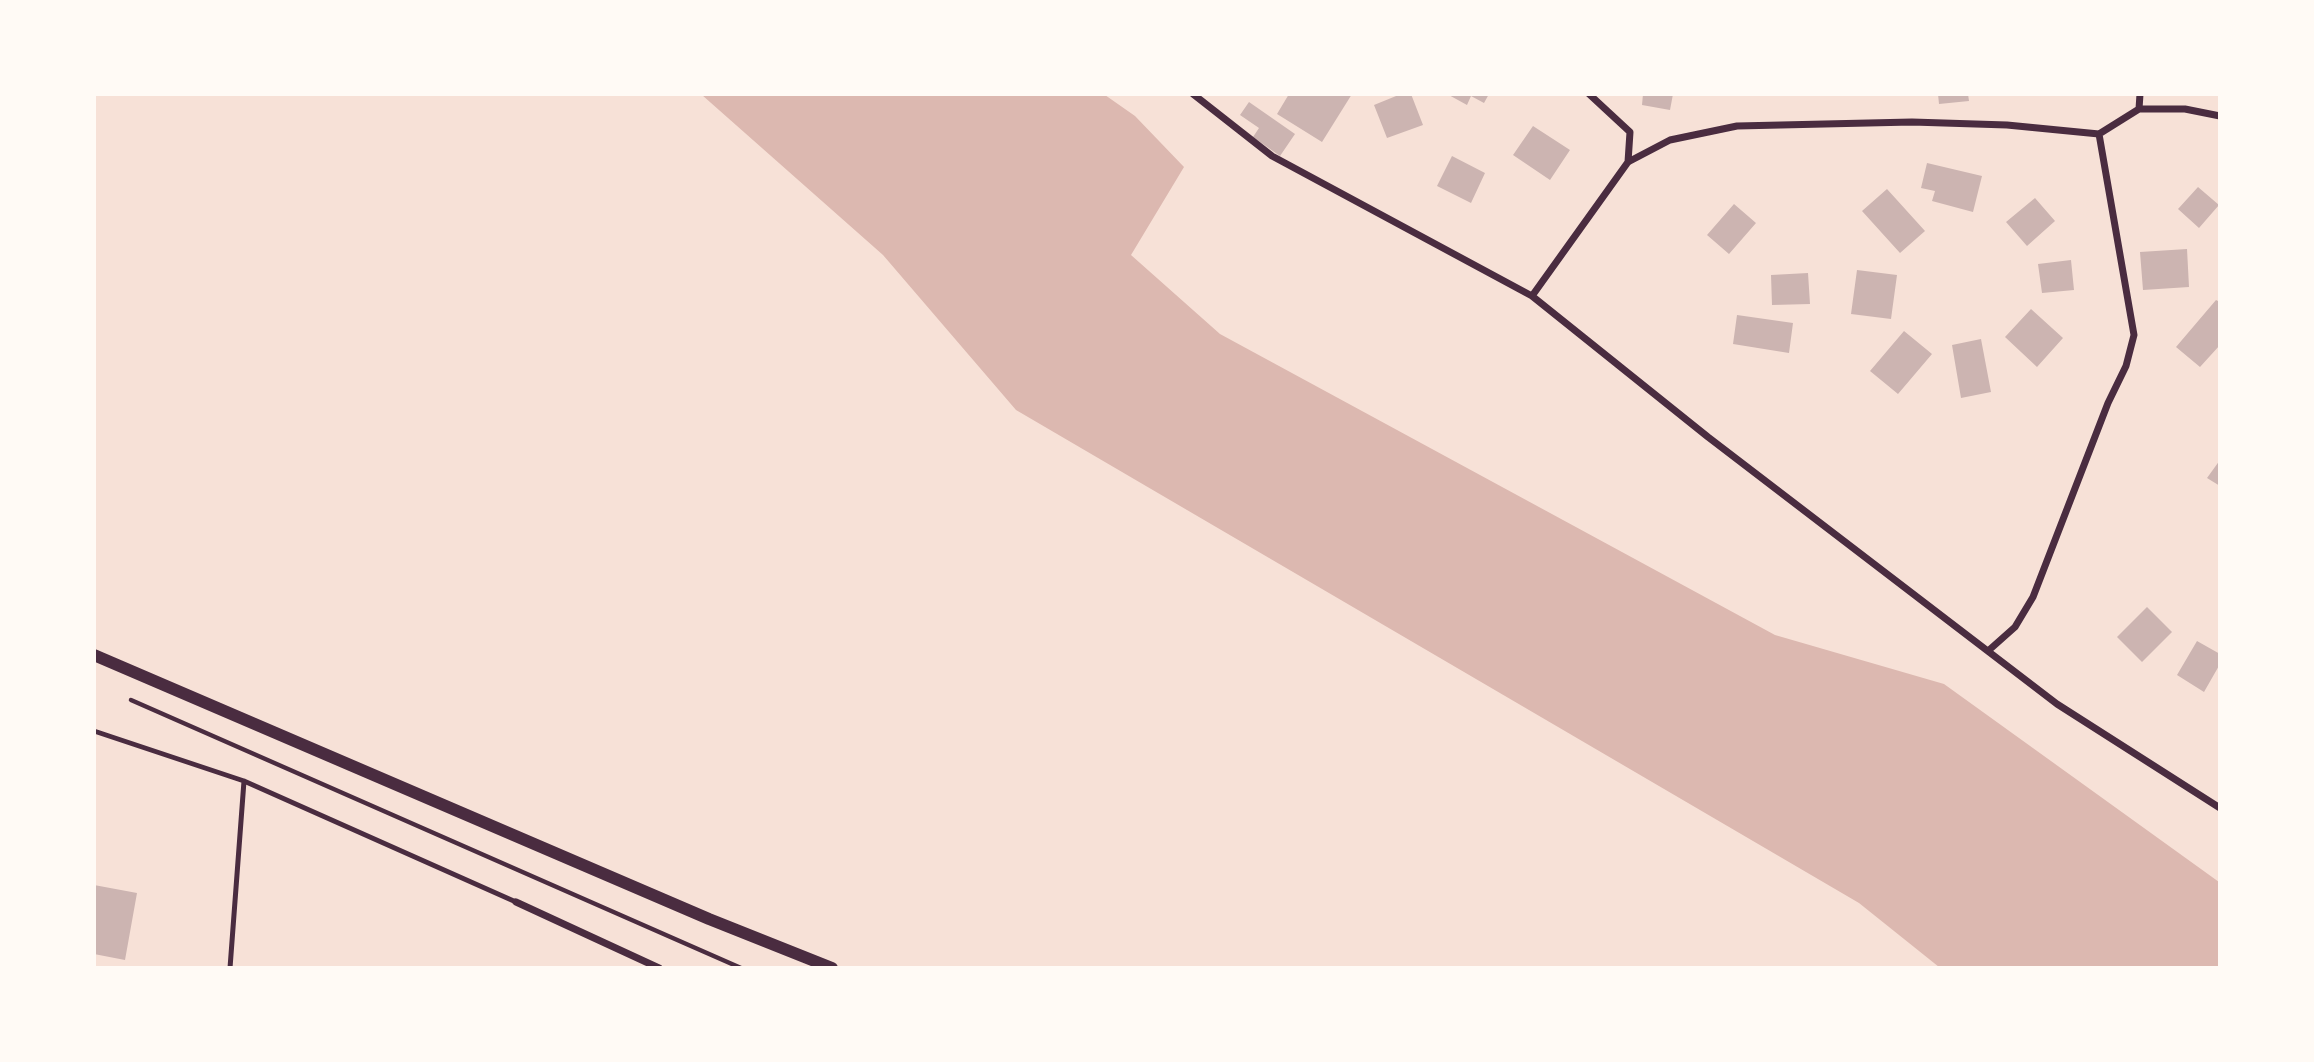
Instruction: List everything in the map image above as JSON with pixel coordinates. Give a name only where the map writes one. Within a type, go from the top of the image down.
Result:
[{"type":"street","points":[[1193,94],[1272,156],[1532,296],[2057,704],[2220,808]]},
{"type":"street","points":[[1589,94],[1630,132],[1628,162]]},
{"type":"street","points":[[2139,109],[2140,94]]},
{"type":"street","points":[[1532,296],[1628,162],[1671,140],[1737,126],[1912,122],[2007,125],[2099,134],[2139,109],[2185,109],[2220,116]]},
{"type":"street","points":[[1988,651],[2015,627],[2033,597],[2108,403],[2126,366],[2134,335],[2099,134]]},
{"type":"street","points":[[94,655],[709,919],[832,968]]},
{"type":"street","points":[[516,902],[659,968]]},
{"type":"lane","points":[[94,731],[244,781],[516,902]]},
{"type":"lane","points":[[230,968],[244,781]]},
{"type":"path","points":[[120,695],[741,968]]},
{"type":"shaded area","points":[[702,95],[1105,95],[1135,116],[1184,167],[1131,255],[1220,334],[1775,635],[1944,684],[2219,882],[2219,967],[1939,967],[1859,903],[1016,410],[883,255]]},
{"type":"building","points":[[1289,94],[1352,94],[1322,142],[1277,114]]},
{"type":"building","points":[[1401,94],[1411,94],[1423,125],[1387,138],[1374,105]]},
{"type":"building","points":[[1447,94],[1489,94],[1484,103],[1471,96],[1467,105]]},
{"type":"building","points":[[1643,94],[1673,94],[1670,110],[1642,105]]},
{"type":"building","points":[[1938,94],[1968,94],[1969,101],[1939,104]]},
{"type":"building","points":[[1249,102],[1295,134],[1280,156],[1253,137],[1259,128],[1240,115]]},
{"type":"building","points":[[1533,126],[1570,150],[1550,180],[1513,155]]},
{"type":"building","points":[[1452,156],[1485,173],[1471,203],[1437,186]]},
{"type":"building","points":[[1927,163],[1982,176],[1973,212],[1932,201],[1935,191],[1921,188]]},
{"type":"building","points":[[2198,187],[2219,205],[2199,228],[2178,209]]},
{"type":"building","points":[[1887,189],[1925,231],[1900,253],[1862,211]]},
{"type":"building","points":[[2035,198],[2055,221],[2027,246],[2006,222]]},
{"type":"building","points":[[1734,204],[1756,223],[1729,254],[1707,235]]},
{"type":"building","points":[[2187,249],[2189,287],[2143,290],[2140,252]]},
{"type":"building","points":[[2071,260],[2074,290],[2042,293],[2038,264]]},
{"type":"building","points":[[1857,270],[1897,275],[1891,319],[1851,314]]},
{"type":"building","points":[[1808,273],[1810,304],[1772,305],[1771,275]]},
{"type":"building","points":[[2216,300],[2220,302],[2220,345],[2200,367],[2176,347]]},
{"type":"building","points":[[2031,309],[2063,338],[2037,367],[2005,337]]},
{"type":"building","points":[[1737,315],[1793,323],[1789,353],[1733,344]]},
{"type":"building","points":[[1904,331],[1932,354],[1898,394],[1870,371]]},
{"type":"building","points":[[1981,339],[1991,392],[1961,398],[1952,345]]},
{"type":"building","points":[[2220,460],[2220,486],[2207,478]]},
{"type":"building","points":[[2147,607],[2172,632],[2142,662],[2117,637]]},
{"type":"building","points":[[2197,641],[2220,654],[2220,664],[2204,692],[2177,675]]},
{"type":"building","points":[[94,885],[137,893],[125,960],[94,954]]}]
